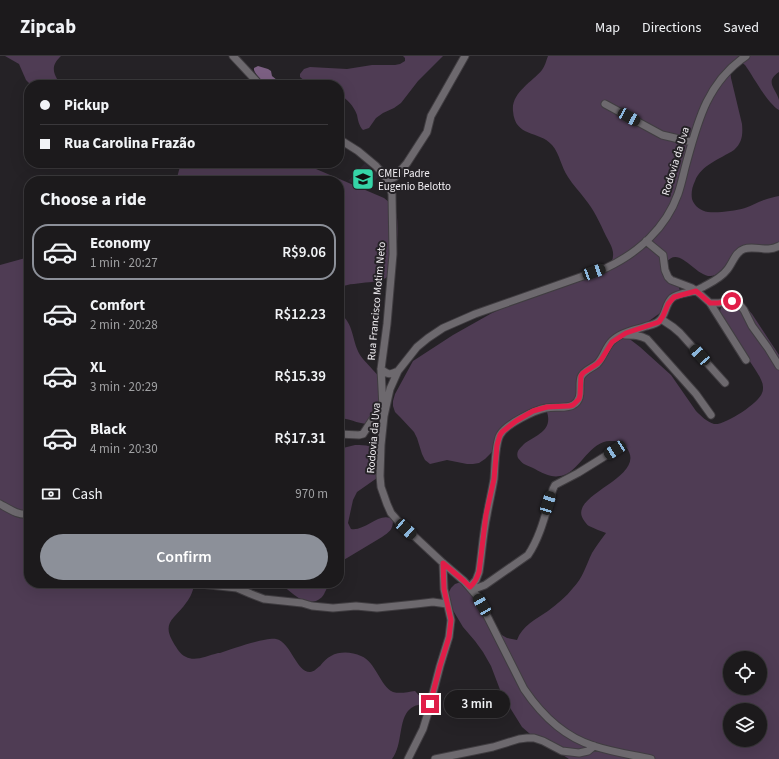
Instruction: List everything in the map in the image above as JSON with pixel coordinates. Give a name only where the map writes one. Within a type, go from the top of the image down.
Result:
[{"type":"street","points":[[232,56],[255,80]]},
{"type":"street","points":[[388,180],[395,177],[407,163],[427,132],[431,116],[465,56]]},
{"type":"street","name":"Rodovia da Uva","points":[[651,759],[594,746],[576,738],[554,723],[539,709],[524,689],[482,605],[470,587],[398,521],[391,512],[384,498],[380,476],[384,416],[390,389],[398,371],[417,348],[428,338],[443,328],[475,314],[606,268],[630,254],[652,236],[665,218],[678,194],[702,110],[725,74],[746,56]]},
{"type":"street","points":[[605,104],[662,135],[692,142]]},
{"type":"street","name":"Rua Francisco Motim Neto","points":[[344,142],[358,151],[376,166],[388,180],[392,194],[393,254],[381,369],[382,405],[384,416]]},
{"type":"street","points":[[646,241],[663,255],[665,270],[671,280],[692,288],[710,303],[746,360]]},
{"type":"street","points":[[470,587],[474,584],[479,572],[486,515],[494,479],[497,445],[500,435],[511,425],[533,411],[547,407],[573,405],[579,399],[581,376],[601,360],[612,342],[622,334],[659,322],[668,304],[674,297],[696,291],[714,281],[729,268],[736,255],[744,248],[774,249],[779,246]]},
{"type":"street","points":[[710,303],[736,301],[740,304],[752,326],[779,366]]},
{"type":"street","points":[[661,319],[674,327],[725,383]]},
{"type":"street","points":[[622,334],[635,335],[647,339],[696,394],[711,415]]},
{"type":"street","points":[[381,369],[388,374],[398,371]]},
{"type":"street","points":[[344,434],[363,434],[382,405]]},
{"type":"street","points":[[470,587],[477,588],[485,585],[528,555],[540,529],[552,489],[555,485],[578,474],[615,450]]},
{"type":"street","points":[[0,504],[24,515]]},
{"type":"street","points":[[408,759],[423,729],[449,637],[451,620],[444,589],[443,563]]},
{"type":"street","points":[[237,588],[264,599],[333,608],[356,606],[377,608],[433,602],[447,604]]},
{"type":"street","points":[[434,759],[493,748],[519,739],[527,738],[534,738],[543,741],[562,751],[579,753],[588,751],[594,746]]},
{"type":"shaded area","points":[[5,56],[61,56],[55,63],[54,67],[58,80],[26,80],[19,64]]},
{"type":"shaded area","points":[[403,56],[443,56],[418,81],[401,103],[383,113],[376,118],[369,128],[363,130],[354,109],[344,98],[344,80],[304,80],[300,77],[300,74],[304,69],[310,67],[347,69],[372,65],[395,65],[405,61]]},
{"type":"shaded area","points":[[548,56],[779,56],[779,72],[772,79],[772,85],[778,96],[779,110],[774,107],[765,96],[745,65],[741,62],[730,69],[742,124],[739,145],[734,150],[706,167],[698,175],[692,190],[692,199],[698,208],[705,211],[726,212],[741,209],[766,199],[779,196],[779,247],[737,252],[724,268],[715,275],[709,276],[702,274],[677,257],[671,258],[666,263],[670,274],[678,284],[680,291],[677,297],[660,313],[637,328],[627,337],[671,375],[696,411],[702,417],[714,424],[719,424],[733,418],[748,408],[759,397],[763,389],[763,384],[760,377],[722,318],[720,311],[722,304],[743,304],[752,314],[779,355],[779,759],[569,759],[530,734],[522,727],[502,695],[491,666],[483,652],[463,627],[451,607],[449,592],[451,588],[455,584],[464,582],[500,634],[507,638],[517,640],[519,635],[526,627],[561,600],[579,580],[592,553],[606,533],[588,525],[583,519],[582,510],[587,501],[619,476],[627,467],[630,458],[624,445],[620,442],[612,441],[605,442],[592,449],[576,467],[564,475],[549,475],[525,465],[517,455],[520,448],[524,444],[546,428],[548,424],[547,412],[543,410],[509,427],[491,453],[479,463],[467,464],[447,460],[430,464],[425,460],[422,454],[414,432],[395,412],[393,406],[395,394],[413,361],[453,335],[492,313],[515,303],[558,288],[608,266],[611,263],[613,257],[612,248],[599,221],[588,203],[572,183],[555,149],[547,140],[523,130],[518,126],[515,120],[513,105],[515,99],[523,88],[542,70]]},
{"type":"shaded area","points":[[258,66],[268,69],[271,71],[272,76],[277,80],[261,80],[256,74],[254,68]]},
{"type":"shaded area","name":"CMEI Padre Eugenio Belotto","points":[[365,163],[379,176],[366,190],[348,181]]},
{"type":"shaded area","points":[[180,168],[314,168],[332,176],[177,176]]},
{"type":"shaded area","points":[[344,181],[384,198],[394,207],[397,216],[397,246],[394,266],[388,276],[384,279],[373,282],[344,286]]},
{"type":"shaded area","points":[[24,258],[24,588],[194,588],[183,607],[169,625],[169,634],[178,650],[182,655],[192,659],[202,658],[271,639],[281,641],[286,645],[301,667],[305,671],[310,672],[315,670],[327,659],[338,653],[361,656],[370,663],[385,685],[393,692],[404,693],[415,691],[425,702],[415,706],[406,713],[398,747],[392,759],[0,759],[0,265]]},
{"type":"shaded area","points":[[344,317],[348,322],[360,355],[379,377],[386,389],[381,414],[378,420],[368,424],[344,419]]},
{"type":"shaded area","points":[[355,445],[369,446],[381,454],[377,478],[357,492],[353,500],[348,523],[351,529],[362,527],[383,518],[393,520],[393,523],[387,534],[344,560],[344,448]]},
{"type":"shaded area","points":[[286,588],[327,588],[322,597],[316,601],[306,601],[296,596]]},
{"type":"place","name":"CMEI Padre Eugenio Belotto","points":[[363,179]]},
{"type":"route","points":[[430,704],[449,637],[451,620],[444,589],[443,563],[470,587],[474,584],[479,572],[486,515],[494,479],[497,445],[502,432],[516,421],[533,411],[547,407],[573,405],[579,399],[581,376],[601,360],[608,346],[615,339],[626,333],[659,322],[668,304],[674,297],[696,291],[710,303],[732,301]]}]
